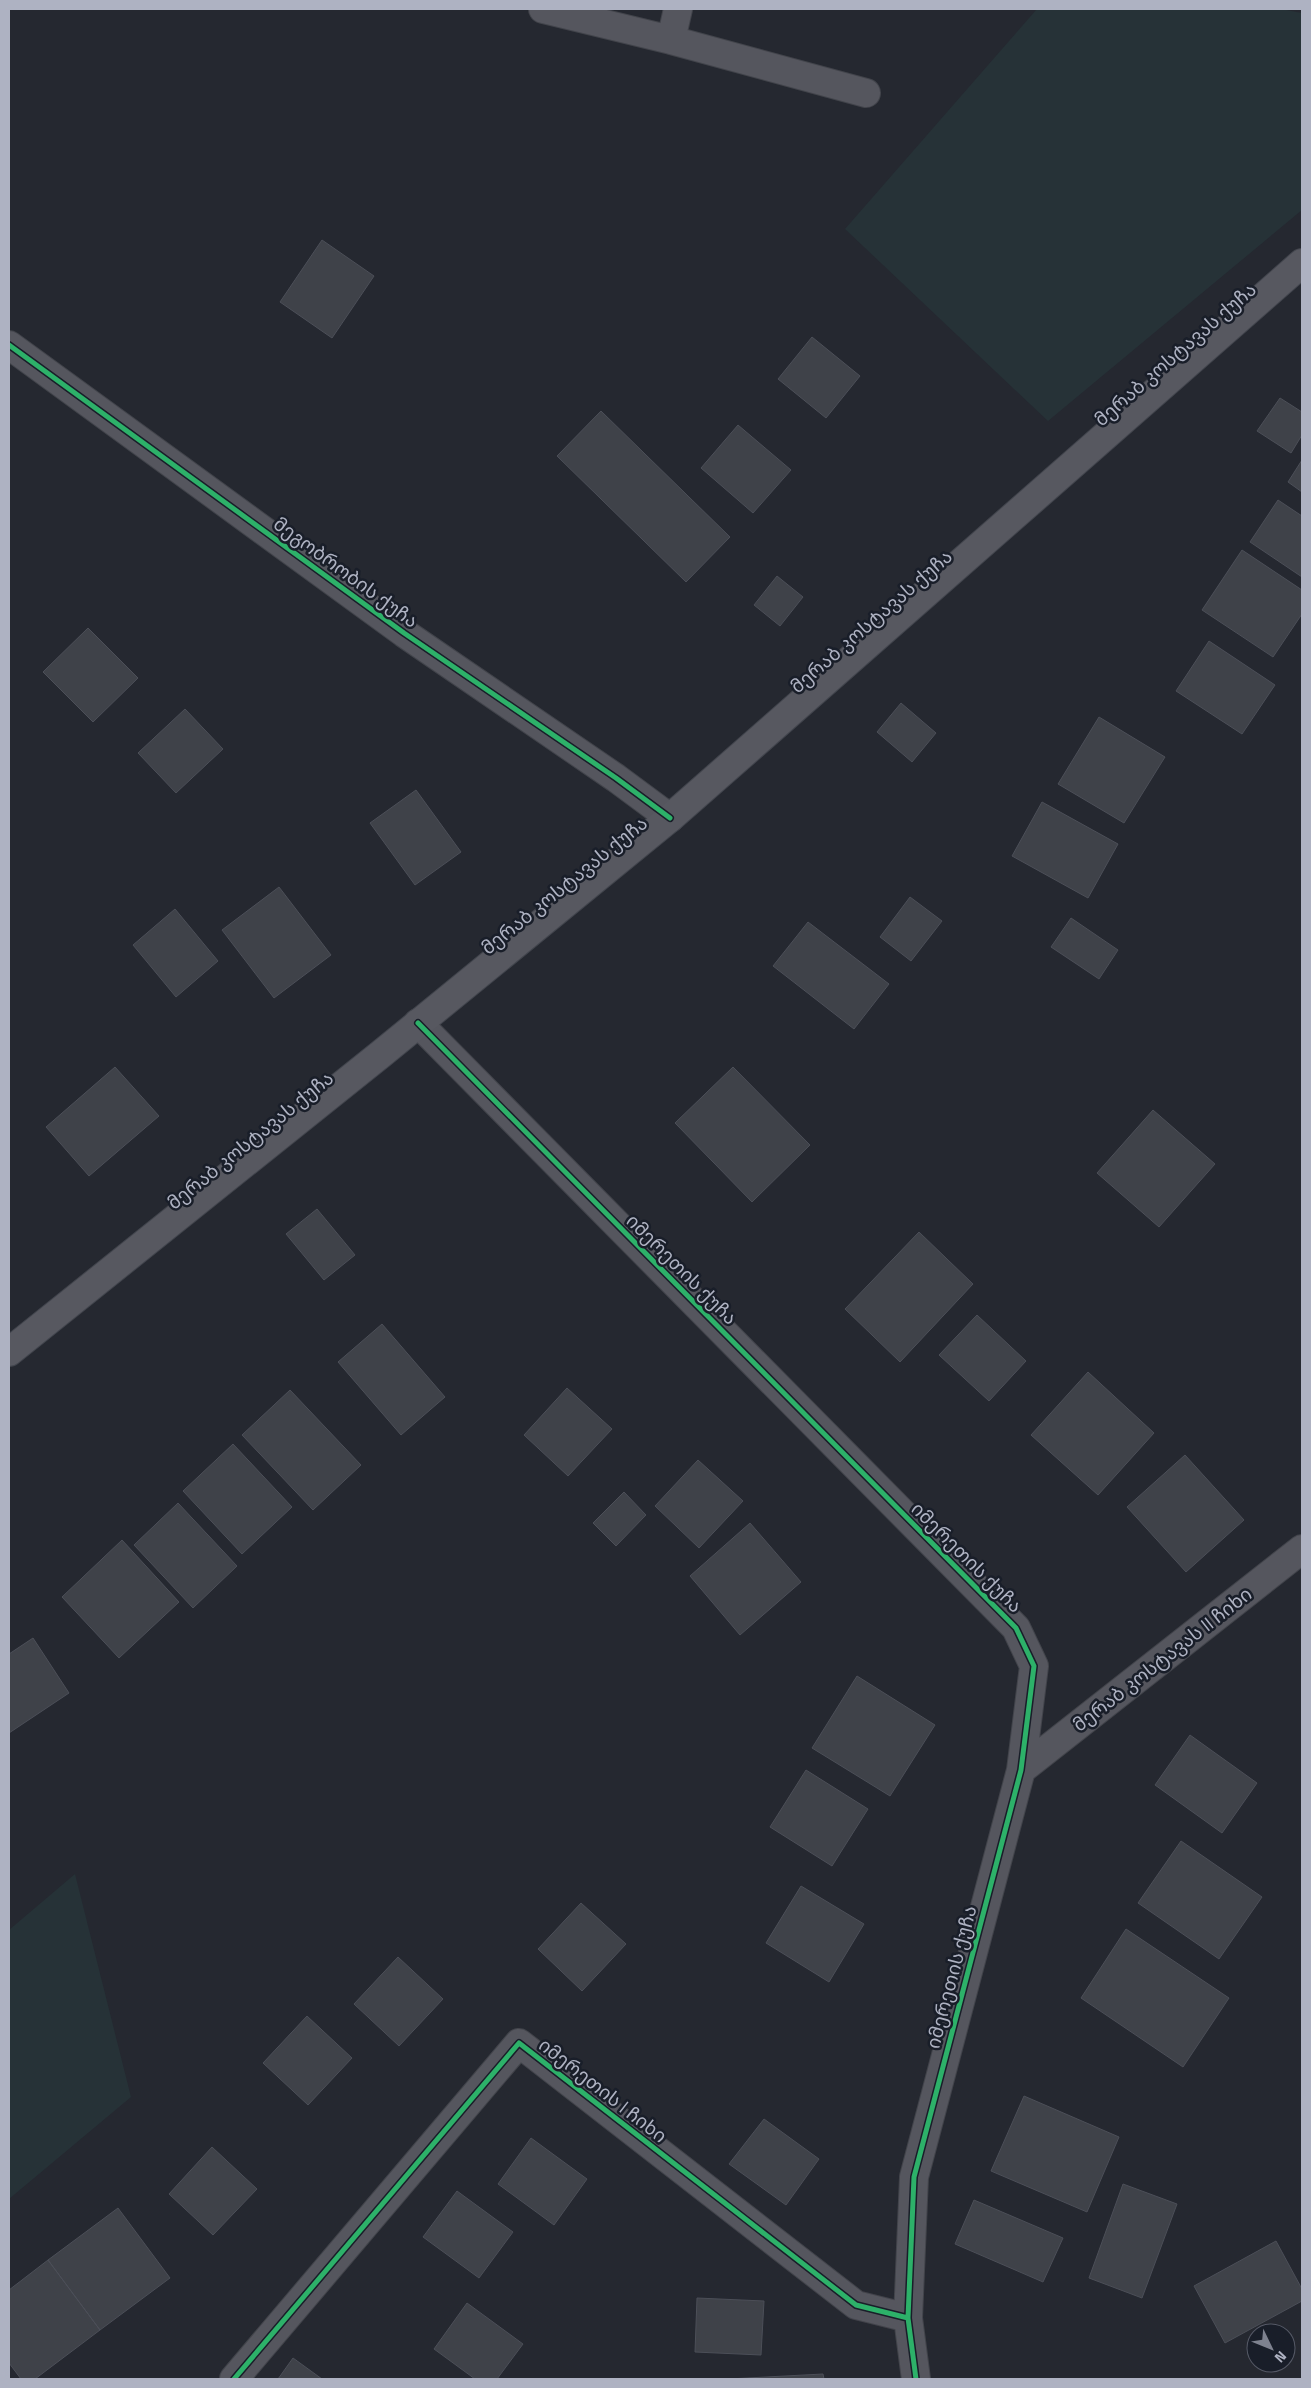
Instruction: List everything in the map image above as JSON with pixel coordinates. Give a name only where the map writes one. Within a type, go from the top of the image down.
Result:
[{"type":"main road","name":"მერაბ კოსტავას ქუჩა","points":[[9,1352],[670,818],[1302,263]]},
{"type":"street","points":[[543,9],[670,40],[866,93]]},
{"type":"street","points":[[670,40],[678,9]]},
{"type":"street","name":"მეგობრობის ქუჩა","points":[[9,345],[404,633],[670,818]]},
{"type":"street","name":"იმერეთის ქუჩა","points":[[418,1023],[1016,1628],[1034,1666],[1021,1770],[914,2177],[908,2318],[916,2379]]},
{"type":"street","name":"მერაბ კოსტავას II ჩიხი","points":[[1021,1770],[1302,1549]]},
{"type":"street","name":"იმერეთის I ჩიხი","points":[[234,2379],[519,2043],[856,2305],[908,2318]]},
{"type":"shaded area","points":[[1037,9],[1281,9],[1302,13],[1302,210],[1048,421],[845,229]]},
{"type":"shaded area","points":[[75,1874],[131,2097],[9,2199],[9,1930]]},
{"type":"building","points":[[322,240],[374,276],[332,338],[280,302]]},
{"type":"building","points":[[812,337],[860,376],[826,418],[778,379]]},
{"type":"building","points":[[1280,398],[1302,412],[1302,435],[1291,453],[1257,431]]},
{"type":"building","points":[[601,411],[730,537],[686,582],[557,456]]},
{"type":"building","points":[[738,425],[791,470],[753,513],[701,468]]},
{"type":"building","points":[[1302,460],[1302,492],[1288,482]]},
{"type":"building","points":[[1278,500],[1302,516],[1302,577],[1250,542]]},
{"type":"building","points":[[1242,550],[1302,590],[1302,614],[1273,657],[1202,610]]},
{"type":"building","points":[[777,576],[803,597],[780,626],[754,605]]},
{"type":"building","points":[[88,628],[138,678],[93,722],[43,672]]},
{"type":"building","points":[[1209,641],[1275,685],[1242,734],[1176,691]]},
{"type":"building","points":[[901,703],[936,733],[912,762],[877,732]]},
{"type":"building","points":[[185,709],[223,749],[176,793],[138,753]]},
{"type":"building","points":[[1099,717],[1165,757],[1124,823],[1058,784]]},
{"type":"building","points":[[416,790],[461,852],[415,885],[370,823]]},
{"type":"building","points":[[1042,802],[1118,844],[1088,898],[1012,856]]},
{"type":"building","points":[[279,887],[331,955],[274,998],[222,930]]},
{"type":"building","points":[[910,897],[942,921],[911,961],[880,937]]},
{"type":"building","points":[[175,909],[218,961],[176,997],[133,945]]},
{"type":"building","points":[[1071,918],[1118,950],[1099,979],[1051,947]]},
{"type":"building","points":[[808,922],[889,984],[854,1029],[773,966]]},
{"type":"building","points":[[115,1067],[159,1116],[89,1176],[46,1127]]},
{"type":"building","points":[[733,1067],[810,1145],[752,1202],[675,1123]]},
{"type":"building","points":[[1153,1110],[1215,1164],[1159,1227],[1097,1173]]},
{"type":"building","points":[[317,1209],[355,1255],[324,1280],[286,1234]]},
{"type":"building","points":[[919,1232],[973,1284],[900,1362],[845,1309]]},
{"type":"building","points":[[977,1315],[1026,1361],[989,1401],[939,1355]]},
{"type":"building","points":[[382,1324],[445,1397],[401,1435],[338,1362]]},
{"type":"building","points":[[1088,1372],[1154,1433],[1098,1495],[1031,1435]]},
{"type":"building","points":[[567,1388],[612,1429],[568,1476],[524,1435]]},
{"type":"building","points":[[290,1390],[361,1465],[313,1510],[242,1435]]},
{"type":"building","points":[[233,1444],[292,1507],[242,1554],[183,1491]]},
{"type":"building","points":[[1185,1455],[1244,1520],[1186,1572],[1127,1507]]},
{"type":"building","points":[[698,1460],[743,1501],[699,1548],[655,1506]]},
{"type":"building","points":[[624,1492],[646,1515],[616,1546],[593,1523]]},
{"type":"building","points":[[178,1503],[237,1566],[193,1608],[134,1545]]},
{"type":"building","points":[[750,1523],[801,1582],[740,1635],[690,1576]]},
{"type":"building","points":[[122,1540],[179,1602],[119,1658],[62,1597]]},
{"type":"building","points":[[33,1638],[69,1693],[9,1733],[9,1654]]},
{"type":"building","points":[[857,1676],[935,1725],[890,1796],[812,1748]]},
{"type":"building","points":[[1190,1735],[1257,1783],[1222,1833],[1155,1785]]},
{"type":"building","points":[[806,1770],[868,1809],[832,1866],[770,1827]]},
{"type":"building","points":[[1181,1841],[1262,1897],[1219,1959],[1138,1903]]},
{"type":"building","points":[[801,1886],[864,1924],[829,1982],[766,1943]]},
{"type":"building","points":[[581,1903],[626,1944],[582,1991],[538,1949]]},
{"type":"building","points":[[1126,1929],[1229,1998],[1183,2067],[1081,1998]]},
{"type":"building","points":[[398,1957],[443,1999],[399,2046],[354,2004]]},
{"type":"building","points":[[307,2016],[352,2058],[308,2105],[263,2063]]},
{"type":"building","points":[[1024,2096],[1119,2137],[1087,2212],[991,2171]]},
{"type":"building","points":[[764,2119],[819,2159],[786,2205],[729,2164]]},
{"type":"building","points":[[531,2138],[587,2179],[554,2225],[498,2184]]},
{"type":"building","points":[[212,2147],[257,2189],[213,2235],[169,2194]]},
{"type":"building","points":[[1123,2184],[1177,2204],[1142,2298],[1089,2278]]},
{"type":"building","points":[[457,2191],[513,2232],[479,2278],[423,2237]]},
{"type":"building","points":[[974,2200],[1063,2238],[1043,2282],[955,2244]]},
{"type":"building","points":[[118,2208],[170,2278],[100,2330],[48,2260]]},
{"type":"building","points":[[1276,2241],[1302,2289],[1302,2301],[1262,2323],[1246,2323],[1246,2332],[1225,2343],[1194,2286]]},
{"type":"building","points":[[48,2260],[100,2330],[35,2379],[21,2379],[9,2363],[9,2290]]},
{"type":"building","points":[[697,2298],[764,2301],[761,2355],[695,2352]]},
{"type":"building","points":[[467,2303],[523,2344],[497,2379],[475,2379],[434,2349]]},
{"type":"building","points":[[293,2358],[322,2379],[278,2379]]},
{"type":"building","points":[[823,2374],[824,2379],[728,2379]]},
{"type":"cycle path","points":[[9,345],[404,633],[616,778],[670,818]]},
{"type":"cycle path","points":[[418,1023],[1016,1628],[1034,1666],[1021,1770],[914,2177],[908,2318],[916,2379]]},
{"type":"cycle path","points":[[234,2379],[519,2043],[856,2305],[908,2318]]}]
